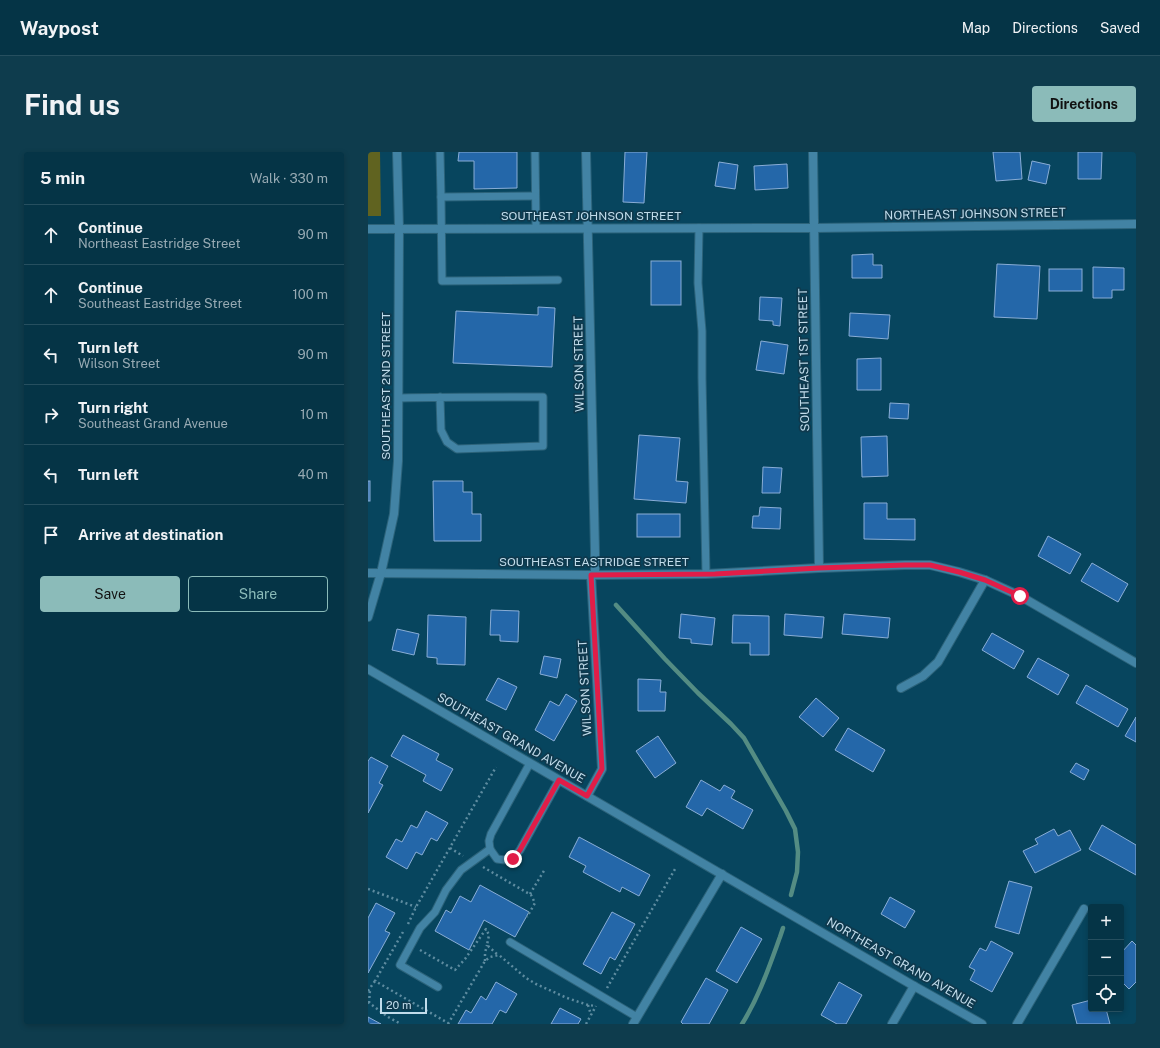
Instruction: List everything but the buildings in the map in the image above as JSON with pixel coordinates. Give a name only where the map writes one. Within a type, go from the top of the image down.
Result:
[{"type":"street","name":"SOUTHEAST 2ND STREET","points":[[368,617],[381,573],[394,514],[398,461],[399,228],[397,152]]},
{"type":"street","name":"WILSON STREET","points":[[586,152],[595,552],[593,575],[602,769],[587,796]]},
{"type":"street","name":"SOUTHEAST 1ST STREET","points":[[812,152],[819,568]]},
{"type":"street","name":"NORTHEAST JOHNSON STREET","points":[[813,228],[1136,224]]},
{"type":"street","name":"SOUTHEAST JOHNSON STREET","points":[[368,229],[813,228]]},
{"type":"street","name":"SOUTHEAST EASTRIDGE STREET","points":[[368,573],[593,575],[706,574],[819,568],[930,565],[985,580],[1020,596],[1136,663]]},
{"type":"street","points":[[901,688],[923,676],[938,662],[985,580]]},
{"type":"street","name":"SOUTHEAST GRAND AVENUE","points":[[368,669],[808,923]]},
{"type":"street","points":[[635,1020],[722,874]]},
{"type":"street","points":[[1017,1024],[1084,909]]},
{"type":"street","name":"NORTHEAST GRAND AVENUE","points":[[808,923],[914,986],[982,1024]]},
{"type":"street","points":[[892,1024],[914,986]]},
{"type":"lane","points":[[440,152],[442,281],[558,280]]},
{"type":"lane","points":[[535,152],[536,228]]},
{"type":"lane","points":[[441,198],[536,196]]},
{"type":"lane","points":[[699,228],[698,283],[702,331],[706,574]]},
{"type":"lane","points":[[399,398],[440,397],[543,397],[544,446],[457,449],[447,442],[441,430],[440,397]]},
{"type":"lane","points":[[530,763],[491,834],[489,841],[490,849],[497,859],[513,859],[520,850],[559,780]]},
{"type":"lane","points":[[438,987],[400,965],[420,928],[435,912],[446,890],[461,870],[490,849]]},
{"type":"lane","points":[[510,942],[602,997],[635,1020]]},
{"type":"path","points":[[450,848],[464,857]]},
{"type":"path","points":[[479,865],[533,897],[535,903],[527,917]]},
{"type":"path","points":[[530,894],[545,869]]},
{"type":"path","points":[[586,1024],[676,869]]},
{"type":"path","points":[[368,889],[416,907]]},
{"type":"path","points":[[420,950],[454,970],[465,959],[486,929],[489,935],[484,953],[485,961]]},
{"type":"path","points":[[487,945],[526,978],[536,984],[588,1006],[597,1005]]},
{"type":"path","points":[[448,1024],[485,961],[490,957],[499,955]]},
{"type":"path","points":[[375,981],[369,991],[368,1002],[388,1017],[401,1024]]},
{"type":"path","points":[[588,1006],[591,1016]]},
{"type":"shaded area","points":[[368,152],[380,152],[381,216],[368,216]]},
{"type":"waterway","points":[[616,605],[665,659],[744,738],[795,829],[798,852],[797,872],[791,895]]},
{"type":"waterway","points":[[742,1024],[754,1003],[763,982],[783,928]]},
{"type":"route","points":[[513,859],[520,850],[559,780],[587,796],[602,769],[591,575],[715,574],[819,568],[930,565],[985,580],[1020,596]]}]
